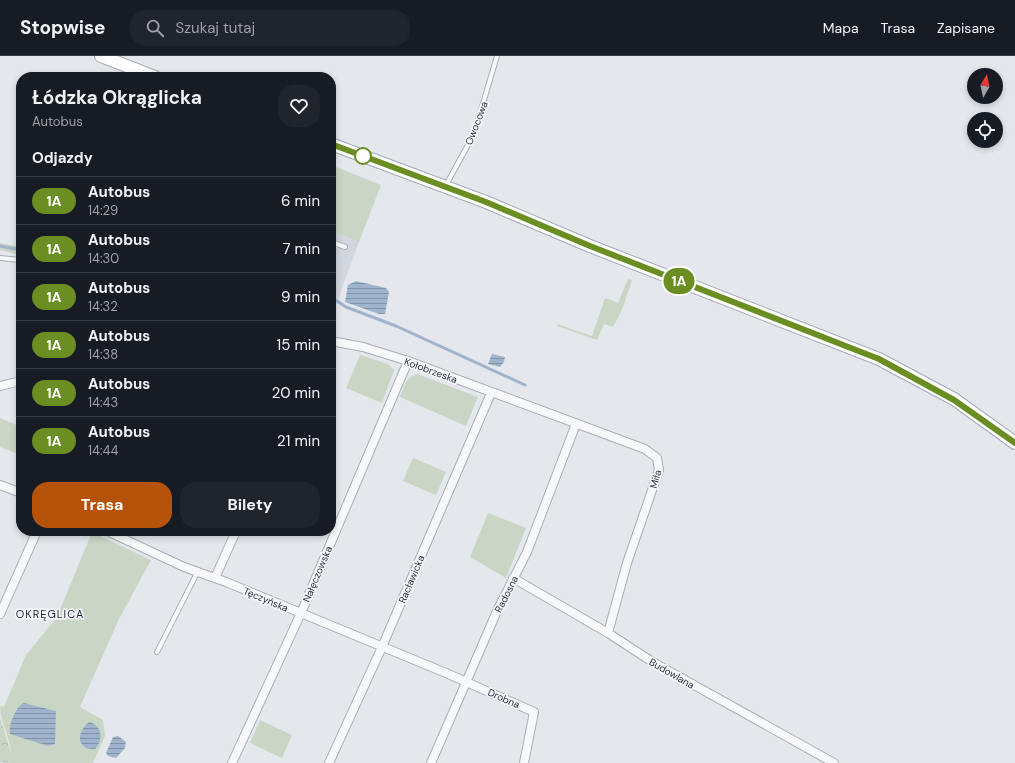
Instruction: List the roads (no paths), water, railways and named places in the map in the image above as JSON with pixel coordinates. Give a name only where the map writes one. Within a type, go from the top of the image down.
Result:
[{"type":"main road","points":[[101,56],[142,72]]},
{"type":"main road","points":[[336,146],[445,187],[637,265],[879,359],[954,400],[1015,443]]},
{"type":"street","name":"Kołobrzeska","points":[[336,342],[363,347],[408,361],[528,406]]},
{"type":"street","name":"Nałęczowska","points":[[336,531],[408,361]]},
{"type":"street","points":[[0,386],[16,382]]},
{"type":"street","name":"Racławicka","points":[[329,763],[382,647],[491,393]]},
{"type":"street","name":"Miła","points":[[528,406],[645,449],[652,453],[659,463],[656,480],[627,563],[608,633]]},
{"type":"street","name":"Radosna","points":[[431,763],[497,611],[527,552],[576,424]]},
{"type":"street","points":[[0,485],[16,491]]},
{"type":"street","points":[[0,614],[34,536]]},
{"type":"street","name":"Tęczyńska","points":[[126,536],[197,573],[215,578],[425,665]]},
{"type":"street","points":[[215,578],[234,536]]},
{"type":"street","name":"Nałęczowska","points":[[232,763],[301,613],[334,536]]},
{"type":"street","name":"Budowlana","points":[[513,578],[608,633],[657,664],[834,763]]},
{"type":"street","name":"Drobna","points":[[425,665],[467,681],[534,712],[524,763]]},
{"type":"lane","name":"Owocowa","points":[[445,187],[474,134],[497,56]]},
{"type":"lane","points":[[336,244],[345,247]]},
{"type":"lane","points":[[0,258],[16,260]]},
{"type":"lane","points":[[157,652],[197,573]]},
{"type":"water","points":[[356,281],[386,288],[389,292],[385,314],[379,314],[345,302],[348,285]]},
{"type":"water","points":[[492,354],[505,357],[504,362],[500,367],[488,364]]},
{"type":"water","points":[[24,703],[56,711],[55,744],[48,746],[10,734],[10,726],[13,717],[18,708]]},
{"type":"water","points":[[89,722],[97,726],[100,733],[100,741],[95,749],[84,747],[80,740],[82,731]]},
{"type":"water","points":[[118,736],[126,742],[125,748],[116,758],[108,756],[106,753],[113,737]]},
{"type":"waterway","points":[[0,246],[16,249]]},
{"type":"waterway","points":[[336,300],[346,307],[396,326],[525,385]]},
{"type":"district","name":"OKRĘGLICA","points":[[50,614]]}]
